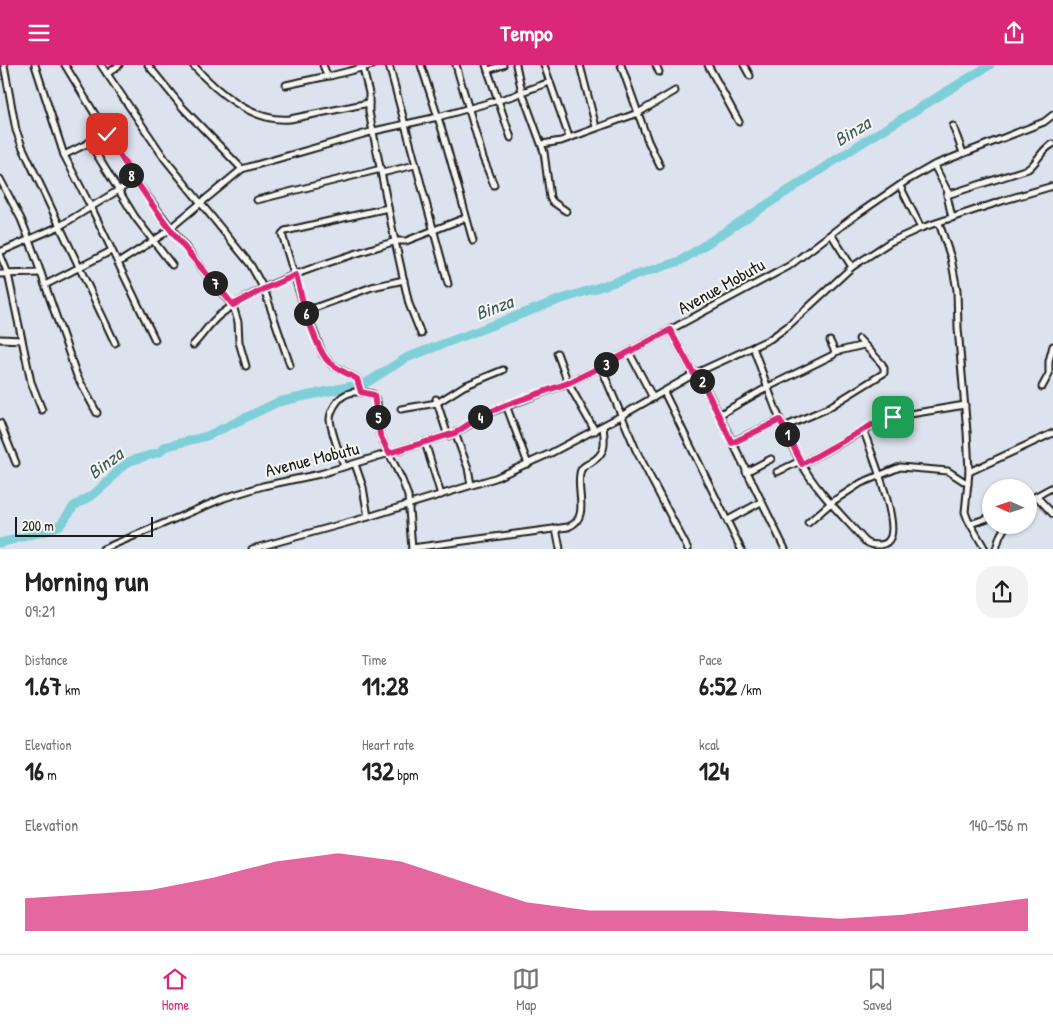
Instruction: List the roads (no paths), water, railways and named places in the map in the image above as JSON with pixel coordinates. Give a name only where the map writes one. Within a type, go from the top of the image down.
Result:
[{"type":"street","points":[[4,65],[16,131],[30,166],[60,225],[115,343]]},
{"type":"street","points":[[35,65],[64,155],[155,340]]},
{"type":"street","points":[[65,65],[135,180],[198,264],[233,305],[238,322],[239,342],[246,367]]},
{"type":"street","points":[[100,65],[166,159],[244,256],[260,280],[290,365]]},
{"type":"street","points":[[107,73],[119,65]]},
{"type":"street","points":[[148,65],[184,109],[242,169]]},
{"type":"street","points":[[193,65],[222,94],[269,119],[290,119],[369,103]]},
{"type":"street","points":[[324,65],[328,76]]},
{"type":"street","points":[[286,85],[373,65]]},
{"type":"street","points":[[389,65],[448,284]]},
{"type":"street","points":[[421,65],[438,117],[473,241]]},
{"type":"street","points":[[456,65],[483,158],[494,185]]},
{"type":"street","points":[[503,65],[487,68],[511,138]]},
{"type":"street","points":[[516,65],[522,92],[542,144],[550,198],[566,211]]},
{"type":"street","points":[[544,65],[569,137]]},
{"type":"street","points":[[580,65],[596,127]]},
{"type":"street","points":[[621,65],[648,141],[660,166]]},
{"type":"street","points":[[656,65],[659,72]]},
{"type":"street","points":[[708,65],[739,122]]},
{"type":"street","points":[[744,65],[750,76]]},
{"type":"street","points":[[362,66],[369,93],[369,103],[388,208],[409,304],[421,334]]},
{"type":"street","points":[[118,263],[170,228],[242,169],[374,131],[438,117],[498,100],[550,82]]},
{"type":"street","points":[[542,144],[561,141],[638,113],[675,91]]},
{"type":"street","name":"Avenue Mobutu","points":[[103,549],[224,498],[263,486],[320,474],[455,433],[483,415],[568,383],[789,265],[900,186],[934,165],[1006,138],[1044,122],[1053,115]]},
{"type":"street","points":[[953,126],[963,153]]},
{"type":"street","points":[[64,155],[107,134]]},
{"type":"street","points":[[90,143],[152,241],[172,265]]},
{"type":"street","points":[[952,218],[946,199],[947,195],[1028,169],[1034,164],[1045,148],[1053,144]]},
{"type":"street","points":[[257,200],[415,165]]},
{"type":"street","points":[[934,165],[949,194]]},
{"type":"street","points":[[0,179],[21,219],[29,239],[76,377],[97,413]]},
{"type":"street","points":[[42,410],[31,382],[8,274],[0,253],[60,225],[135,180]]},
{"type":"street","points":[[900,186],[920,228]]},
{"type":"street","points":[[252,549],[441,495],[495,478],[528,464],[595,431],[696,373],[770,339],[788,326],[852,267],[890,242],[920,228],[1005,199],[1053,186]]},
{"type":"street","points":[[361,390],[357,379],[337,369],[328,361],[320,349],[282,237],[284,231],[388,208]]},
{"type":"street","points":[[193,345],[215,319],[233,305],[264,289],[330,262],[396,241],[406,241],[465,218]]},
{"type":"street","points":[[939,223],[951,258],[958,291],[958,329],[969,472],[965,512],[985,549]]},
{"type":"street","points":[[831,234],[852,267]]},
{"type":"street","points":[[45,285],[111,251]]},
{"type":"street","points":[[0,274],[41,273]]},
{"type":"street","points":[[306,311],[372,287],[404,279]]},
{"type":"street","points":[[670,330],[719,415],[785,549]]},
{"type":"street","points":[[0,339],[22,340]]},
{"type":"street","points":[[784,427],[826,409],[882,376],[885,371],[884,368],[860,339]]},
{"type":"street","points":[[830,341],[835,352]]},
{"type":"street","points":[[719,415],[768,387],[833,355],[835,352],[864,345]]},
{"type":"street","points":[[1042,387],[1049,374],[1049,361],[1053,346]]},
{"type":"street","points":[[753,347],[780,420],[801,462],[871,547],[886,547],[892,535],[891,517],[864,431]]},
{"type":"street","points":[[629,352],[653,398]]},
{"type":"street","points":[[557,353],[568,383],[595,431]]},
{"type":"street","points":[[601,367],[640,458],[688,549]]},
{"type":"street","points":[[401,409],[437,401],[464,386],[503,370]]},
{"type":"street","points":[[344,466],[331,423],[331,412],[337,401],[346,393],[361,390],[373,394],[376,398],[380,435],[402,480],[410,504],[412,548],[556,528],[574,525],[579,518],[580,473],[584,466],[596,459],[603,451],[605,445],[603,426]]},
{"type":"street","points":[[664,392],[741,549]]},
{"type":"street","points":[[437,401],[448,435]]},
{"type":"street","points":[[506,405],[528,464]]},
{"type":"street","points":[[777,472],[864,431],[886,418],[965,405]]},
{"type":"street","points":[[732,443],[780,420]]},
{"type":"street","points":[[0,423],[16,463]]},
{"type":"street","points":[[455,433],[468,468],[471,485]]},
{"type":"street","points":[[969,472],[1053,433]]},
{"type":"street","points":[[425,442],[441,495]]},
{"type":"street","points":[[746,472],[771,459]]},
{"type":"street","points":[[355,464],[363,487],[368,517]]},
{"type":"street","points":[[808,523],[832,502],[861,483],[900,467],[948,471],[968,484]]},
{"type":"street","points":[[1038,496],[1053,487]]},
{"type":"street","points":[[1038,498],[1053,514]]},
{"type":"street","points":[[728,521],[761,502]]},
{"type":"street","points":[[970,524],[982,520]]},
{"type":"street","points":[[556,528],[560,549]]},
{"type":"street","points":[[996,549],[1001,534]]},
{"type":"waterway","name":"Binza","points":[[0,543],[46,531],[61,524],[74,506],[94,494],[130,461],[160,452],[164,447],[207,436],[278,402],[366,383],[406,358],[556,301],[680,261],[865,141],[990,65]]}]
